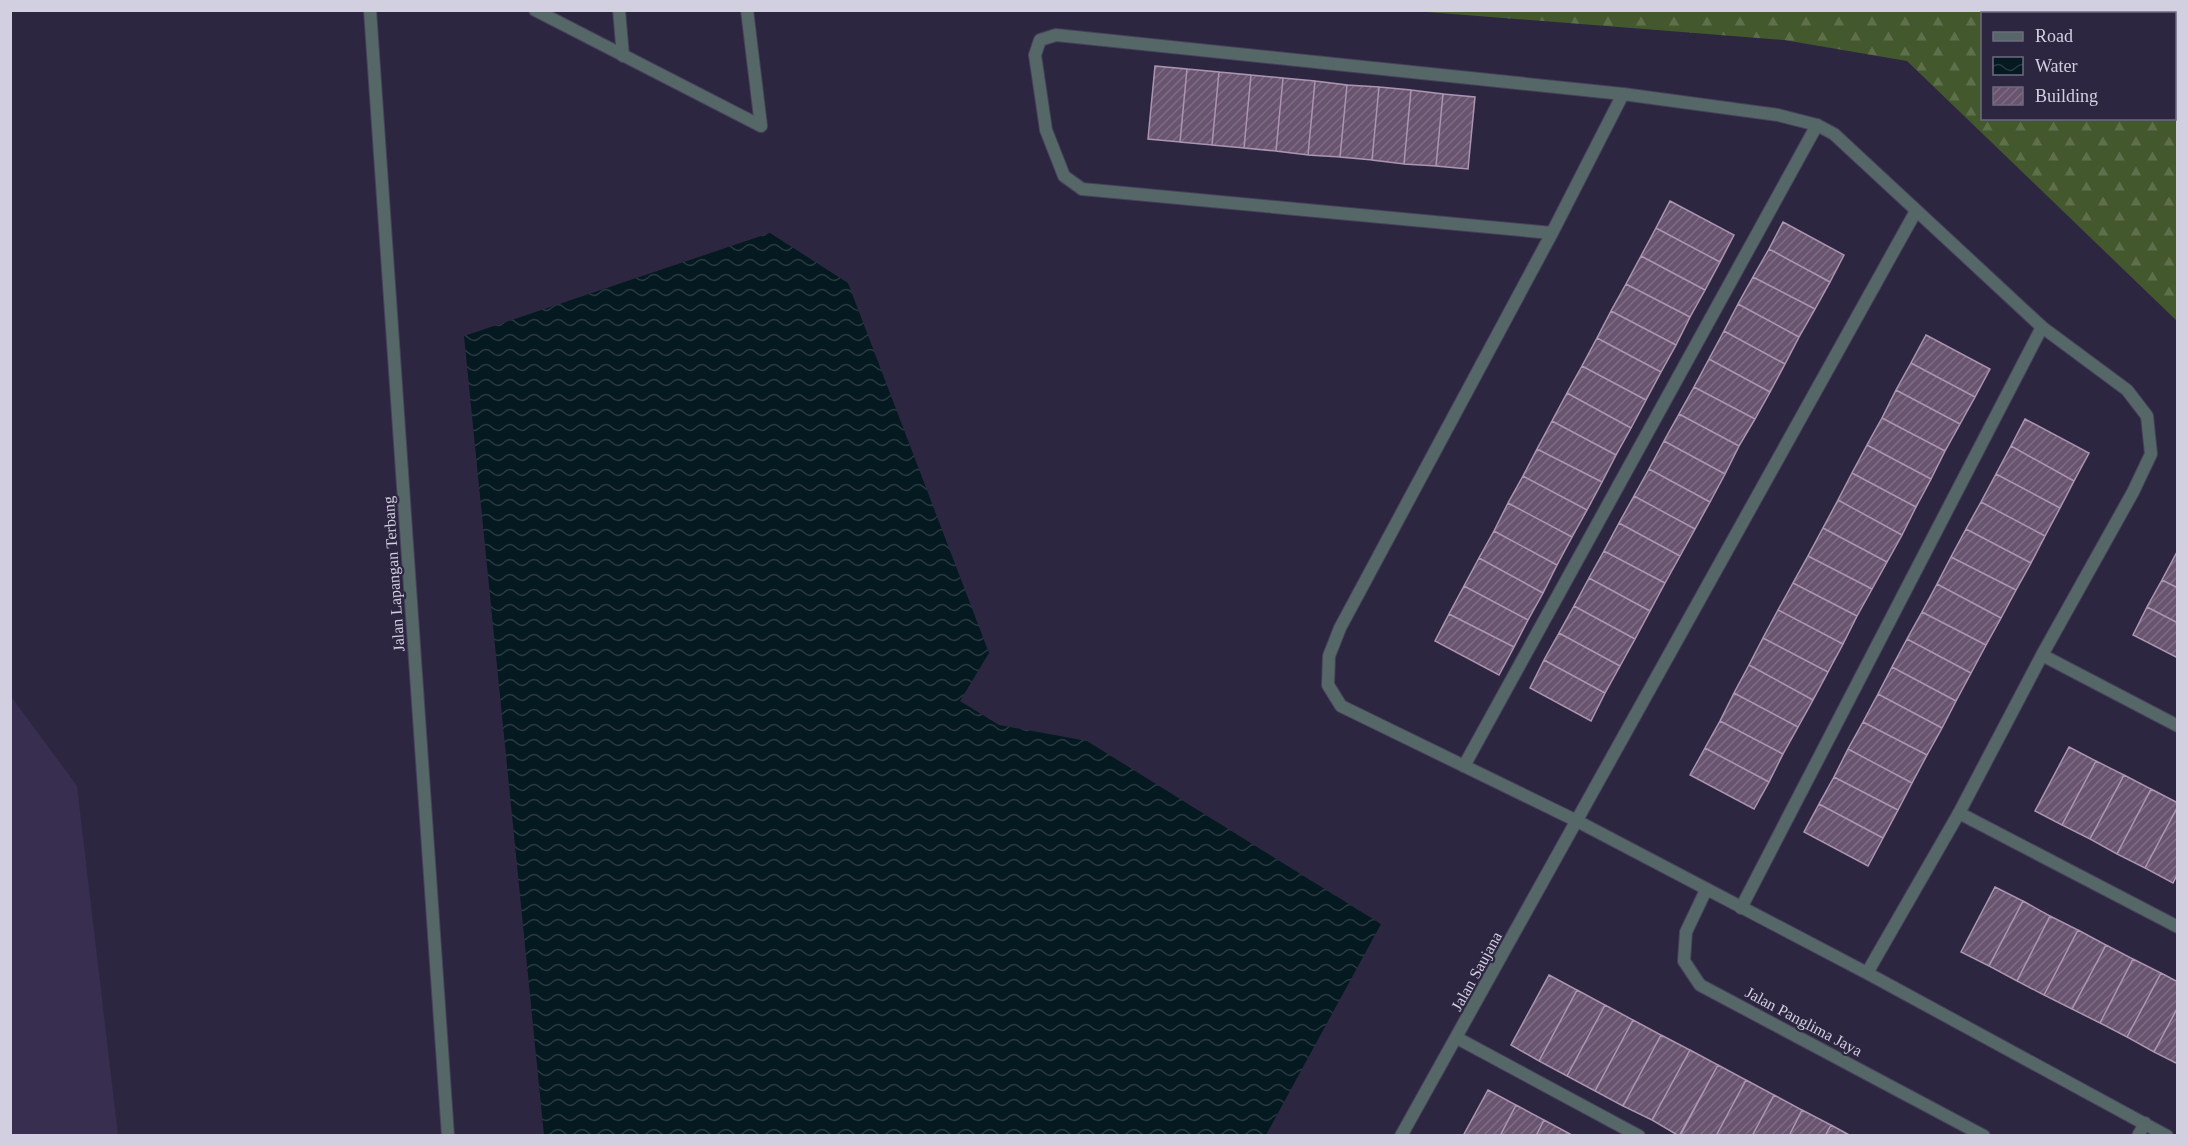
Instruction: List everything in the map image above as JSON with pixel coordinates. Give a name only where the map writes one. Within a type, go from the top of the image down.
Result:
[{"type":"street","name":"Jalan Lapangan Terbang","points":[[370,10],[448,1136]]},
{"type":"street","points":[[535,10],[761,126],[747,10]]},
{"type":"street","points":[[619,10],[623,56]]},
{"type":"street","points":[[1552,233],[1082,189],[1064,176],[1046,130],[1035,55],[1040,40],[1056,34],[1623,94],[1778,115],[1817,125],[1834,134],[2043,327],[2127,390],[2148,416],[2151,454],[2133,492],[1959,813],[1867,973]]},
{"type":"street","points":[[1623,94],[1552,233],[1340,628],[1329,656],[1328,685],[1341,706],[1577,821],[1867,973],[2167,1136]]},
{"type":"street","points":[[1464,766],[1817,125]]},
{"type":"street","name":"Jalan Saujana","points":[[1401,1136],[1916,212]]},
{"type":"street","points":[[1741,908],[2043,327]]},
{"type":"street","points":[[2043,655],[2178,726]]},
{"type":"street","points":[[1959,813],[2178,927]]},
{"type":"street","name":"Jalan Panglima Jaya","points":[[1706,890],[1686,932],[1684,961],[1700,985],[1984,1136]]},
{"type":"street","points":[[1457,1038],[1639,1136]]},
{"type":"street","points":[[2138,1136],[2145,1123]]},
{"type":"shaded area","points":[[10,695],[77,786],[118,1135],[11,1135]]},
{"type":"green space","points":[[1414,11],[2177,11],[2177,321],[1907,61],[1784,40]]},
{"type":"water","points":[[770,233],[848,283],[989,653],[960,701],[999,725],[1087,741],[1381,924],[1266,1135],[544,1135],[464,336]]},
{"type":"building","points":[[1155,66],[1187,69],[1180,142],[1148,139]]},
{"type":"building","points":[[1187,69],[1219,72],[1212,145],[1180,142]]},
{"type":"building","points":[[1219,72],[1251,75],[1244,148],[1212,145]]},
{"type":"building","points":[[1251,75],[1283,78],[1276,151],[1244,148]]},
{"type":"building","points":[[1283,78],[1315,81],[1308,155],[1276,151]]},
{"type":"building","points":[[1315,81],[1347,85],[1340,157],[1308,155]]},
{"type":"building","points":[[1347,85],[1379,87],[1372,160],[1340,157]]},
{"type":"building","points":[[1379,87],[1411,90],[1404,164],[1372,160]]},
{"type":"building","points":[[1411,90],[1443,94],[1436,166],[1404,164]]},
{"type":"building","points":[[1443,94],[1475,97],[1468,169],[1436,166]]},
{"type":"building","points":[[1670,201],[1734,235],[1720,262],[1656,228]]},
{"type":"building","points":[[1783,222],[1844,255],[1830,282],[1769,249]]},
{"type":"building","points":[[1656,228],[1720,262],[1705,290],[1641,256]]},
{"type":"building","points":[[1769,249],[1830,282],[1815,309],[1753,277]]},
{"type":"building","points":[[1641,256],[1705,290],[1690,317],[1626,284]]},
{"type":"building","points":[[1753,277],[1815,309],[1799,337],[1738,304]]},
{"type":"building","points":[[1626,284],[1690,317],[1676,345],[1611,311]]},
{"type":"building","points":[[1738,304],[1799,337],[1785,364],[1724,331]]},
{"type":"building","points":[[1611,311],[1676,345],[1661,372],[1597,338]]},
{"type":"building","points":[[1724,331],[1785,364],[1770,392],[1709,359]]},
{"type":"building","points":[[1926,335],[1990,369],[1975,397],[1911,363]]},
{"type":"building","points":[[1597,338],[1661,372],[1646,400],[1582,366]]},
{"type":"building","points":[[1709,359],[1770,392],[1755,419],[1694,387]]},
{"type":"building","points":[[1911,363],[1975,397],[1960,424],[1896,390]]},
{"type":"building","points":[[1582,366],[1646,400],[1631,428],[1567,393]]},
{"type":"building","points":[[1694,387],[1755,419],[1739,446],[1679,414]]},
{"type":"building","points":[[1896,390],[1960,424],[1945,451],[1882,418]]},
{"type":"building","points":[[1567,393],[1631,428],[1616,455],[1552,421]]},
{"type":"building","points":[[1679,414],[1739,446],[1725,474],[1664,441]]},
{"type":"building","points":[[1882,418],[1945,451],[1931,479],[1867,445]]},
{"type":"building","points":[[2025,419],[2089,453],[2074,481],[2011,446]]},
{"type":"building","points":[[1552,421],[1616,455],[1602,482],[1537,449]]},
{"type":"building","points":[[1664,441],[1725,474],[1710,502],[1649,469]]},
{"type":"building","points":[[1867,445],[1931,479],[1916,507],[1852,473]]},
{"type":"building","points":[[2011,446],[2074,481],[2060,508],[1996,474]]},
{"type":"building","points":[[1537,449],[1602,482],[1587,510],[1523,476]]},
{"type":"building","points":[[1649,469],[1710,502],[1695,529],[1634,496]]},
{"type":"building","points":[[1852,473],[1916,507],[1902,535],[1838,500]]},
{"type":"building","points":[[1996,474],[2060,508],[2045,536],[1981,502]]},
{"type":"building","points":[[1523,476],[1587,510],[1572,537],[1508,503]]},
{"type":"building","points":[[1634,496],[1695,529],[1680,556],[1619,523]]},
{"type":"building","points":[[1838,500],[1902,535],[1887,562],[1823,528]]},
{"type":"building","points":[[1981,502],[2045,536],[2031,563],[1966,529]]},
{"type":"building","points":[[1508,503],[1572,537],[1557,565],[1494,531]]},
{"type":"building","points":[[1619,523],[1680,556],[1665,583],[1604,551]]},
{"type":"building","points":[[1823,528],[1887,562],[1872,589],[1808,556]]},
{"type":"building","points":[[1966,529],[2031,563],[2016,590],[1951,557]]},
{"type":"building","points":[[1494,531],[1557,565],[1543,593],[1479,558]]},
{"type":"building","points":[[1604,551],[1665,583],[1650,611],[1589,578]]},
{"type":"building","points":[[2178,552],[2178,588],[2162,580]]},
{"type":"building","points":[[1808,556],[1872,589],[1857,616],[1793,583]]},
{"type":"building","points":[[1951,557],[2016,590],[2001,618],[1937,584]]},
{"type":"building","points":[[1479,558],[1543,593],[1528,620],[1464,586]]},
{"type":"building","points":[[1589,578],[1650,611],[1635,639],[1574,606]]},
{"type":"building","points":[[2162,580],[2178,588],[2178,623],[2147,607]]},
{"type":"building","points":[[1793,583],[1857,616],[1843,644],[1778,610]]},
{"type":"building","points":[[1937,584],[2001,618],[1986,645],[1922,612]]},
{"type":"building","points":[[1464,586],[1528,620],[1514,647],[1449,614]]},
{"type":"building","points":[[1574,606],[1635,639],[1620,666],[1559,633]]},
{"type":"building","points":[[2147,607],[2178,623],[2178,658],[2133,635]]},
{"type":"building","points":[[1778,610],[1843,644],[1828,672],[1763,638]]},
{"type":"building","points":[[1922,612],[1986,645],[1971,673],[1907,639]]},
{"type":"building","points":[[1449,614],[1514,647],[1499,675],[1435,641]]},
{"type":"building","points":[[1559,633],[1620,666],[1605,693],[1544,660]]},
{"type":"building","points":[[1763,638],[1828,672],[1813,700],[1749,665]]},
{"type":"building","points":[[1907,639],[1971,673],[1956,701],[1892,667]]},
{"type":"building","points":[[1544,660],[1605,693],[1591,721],[1530,688]]},
{"type":"building","points":[[1749,665],[1813,700],[1798,727],[1734,693]]},
{"type":"building","points":[[1892,667],[1956,701],[1942,728],[1878,694]]},
{"type":"building","points":[[1734,693],[1798,727],[1783,754],[1720,721]]},
{"type":"building","points":[[1878,694],[1942,728],[1927,755],[1863,722]]},
{"type":"building","points":[[1720,721],[1783,754],[1769,782],[1705,748]]},
{"type":"building","points":[[1863,722],[1927,755],[1912,783],[1848,749]]},
{"type":"building","points":[[2069,747],[2096,761],[2062,825],[2035,811]]},
{"type":"building","points":[[1705,748],[1769,782],[1754,809],[1690,775]]},
{"type":"building","points":[[1848,749],[1912,783],[1898,810],[1834,777]]},
{"type":"building","points":[[2096,761],[2124,775],[2090,839],[2062,825]]},
{"type":"building","points":[[2124,775],[2151,789],[2117,854],[2090,839]]},
{"type":"building","points":[[1834,777],[1898,810],[1883,838],[1819,804]]},
{"type":"building","points":[[2151,789],[2178,803],[2178,806],[2145,868],[2117,854]]},
{"type":"building","points":[[1819,804],[1883,838],[1868,866],[1804,832]]},
{"type":"building","points":[[2178,806],[2178,873],[2173,883],[2145,868]]},
{"type":"building","points":[[1995,887],[2023,901],[1989,966],[1961,952]]},
{"type":"building","points":[[2023,901],[2050,916],[2017,981],[1989,966]]},
{"type":"building","points":[[2050,916],[2078,930],[2044,995],[2017,981]]},
{"type":"building","points":[[2078,930],[2106,945],[2072,1009],[2044,995]]},
{"type":"building","points":[[2106,945],[2133,959],[2100,1023],[2072,1009]]},
{"type":"building","points":[[2133,959],[2161,973],[2127,1037],[2100,1023]]},
{"type":"building","points":[[2161,973],[2178,982],[2178,1007],[2154,1052],[2127,1037]]},
{"type":"building","points":[[1549,975],[1577,990],[1539,1061],[1511,1045]]},
{"type":"building","points":[[1577,990],[1605,1005],[1567,1076],[1539,1061]]},
{"type":"building","points":[[1605,1005],[1633,1020],[1595,1091],[1567,1076]]},
{"type":"building","points":[[2178,1007],[2178,1064],[2154,1052]]},
{"type":"building","points":[[1633,1020],[1661,1035],[1623,1106],[1595,1091]]},
{"type":"building","points":[[1661,1035],[1690,1050],[1652,1120],[1623,1106]]},
{"type":"building","points":[[1690,1050],[1718,1065],[1679,1136],[1652,1120]]},
{"type":"building","points":[[1718,1065],[1746,1080],[1716,1136],[1680,1136]]},
{"type":"building","points":[[1746,1080],[1774,1095],[1752,1136],[1716,1136]]},
{"type":"building","points":[[1488,1090],[1516,1105],[1500,1136],[1463,1136]]},
{"type":"building","points":[[1774,1095],[1802,1110],[1789,1136],[1752,1136]]},
{"type":"building","points":[[1516,1105],[1544,1120],[1536,1136],[1500,1136]]},
{"type":"building","points":[[1802,1110],[1831,1125],[1825,1136],[1789,1136]]},
{"type":"building","points":[[1544,1120],[1572,1135],[1536,1136]]},
{"type":"building","points":[[1831,1125],[1851,1136],[1825,1136]]}]
